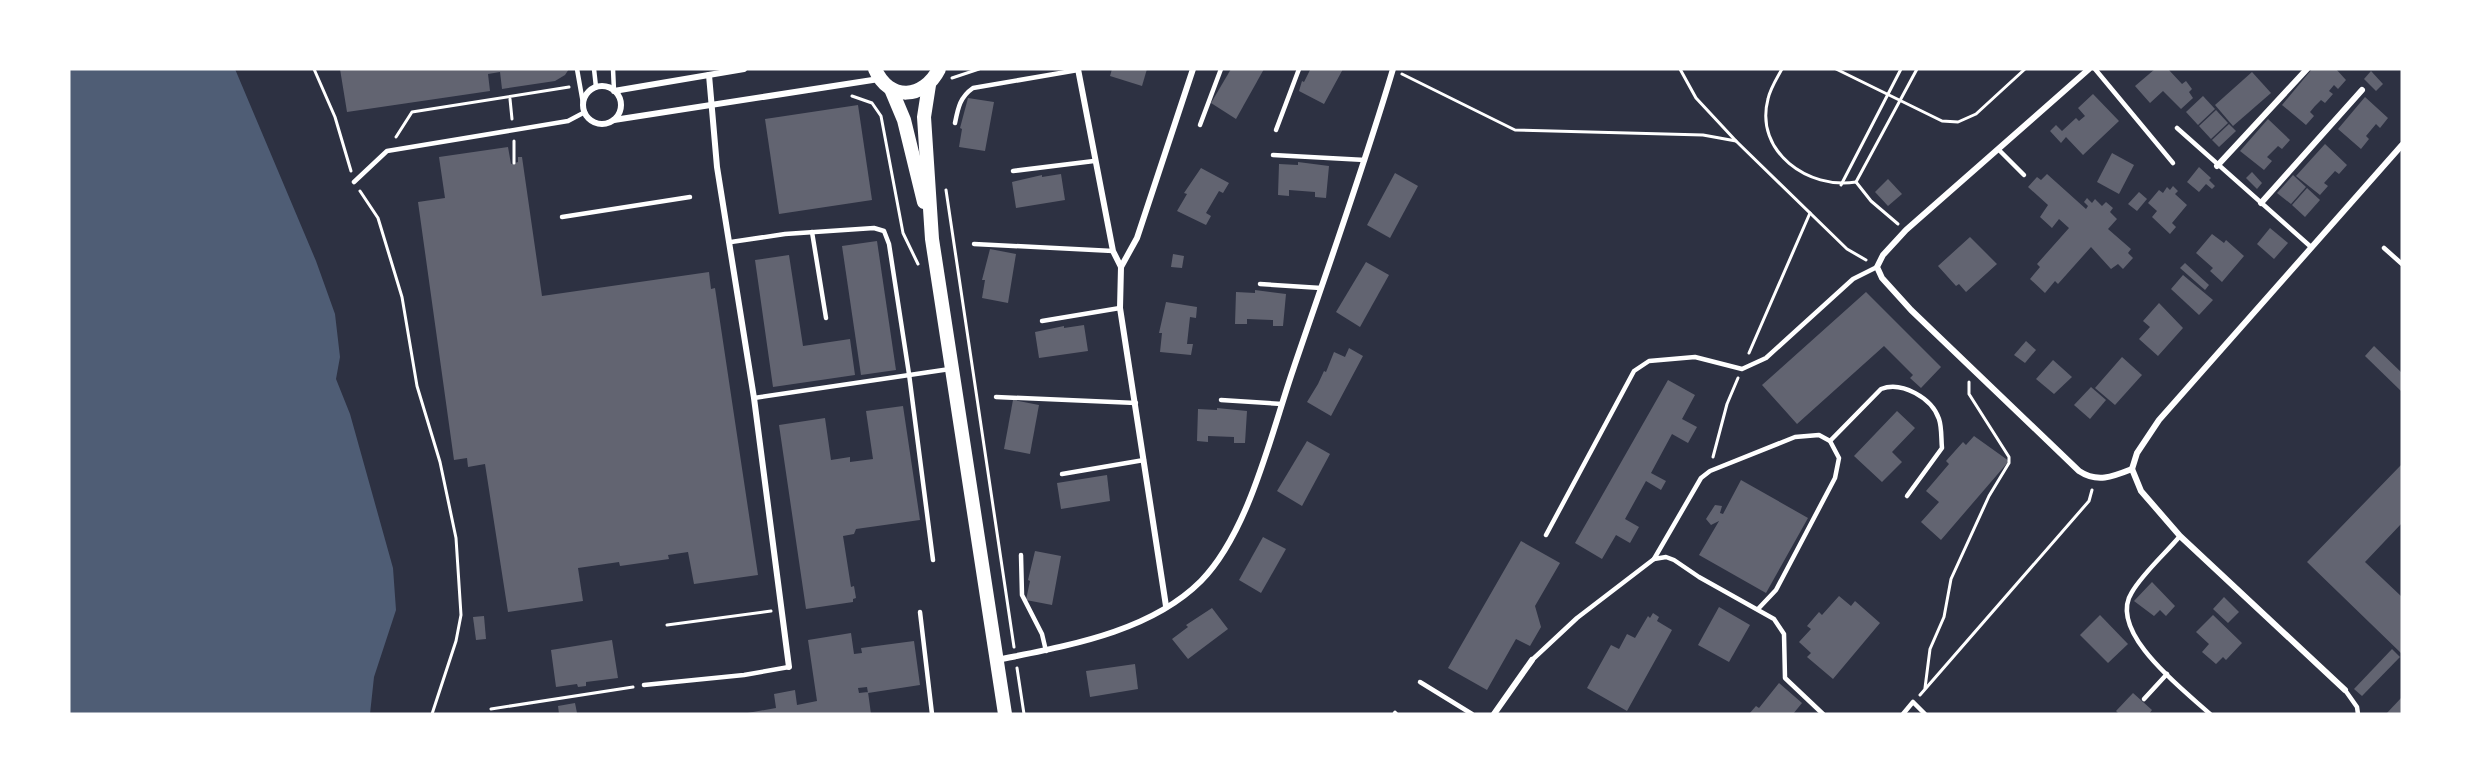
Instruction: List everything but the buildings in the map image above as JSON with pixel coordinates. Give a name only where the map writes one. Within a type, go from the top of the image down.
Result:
[{"type":"main road","points":[[932,239],[924,117],[930,85],[939,69]]},
{"type":"main road","points":[[877,74],[891,89],[904,120],[932,239],[1005,714]]},
{"type":"main road","points":[[891,89],[912,92],[930,85]]},
{"type":"street","points":[[614,91],[744,69]]},
{"type":"street","points":[[1078,69],[1113,251],[1121,267]]},
{"type":"street","points":[[1166,606],[1120,308],[1121,267],[1137,238],[1193,69]]},
{"type":"street","points":[[996,660],[1046,651],[1122,630],[1166,606],[1200,581],[1228,541],[1254,490],[1395,69]]},
{"type":"street","points":[[2089,69],[1906,230],[1883,255],[1877,267],[1882,278],[1911,310],[2079,471],[2094,479],[2114,476],[2132,469]]},
{"type":"street","points":[[2217,166],[2307,69]]},
{"type":"street","points":[[614,120],[621,106],[620,98],[607,87],[596,87],[589,92],[583,103],[589,118],[598,124],[877,74]]},
{"type":"street","points":[[709,75],[717,167],[731,243],[754,398],[789,668]]},
{"type":"street","points":[[2260,203],[2362,90]]},
{"type":"street","points":[[2346,690],[2180,536],[2141,491],[2132,469],[2137,453],[2159,420],[2402,145]]},
{"type":"street","points":[[1494,714],[1532,660]]},
{"type":"lane","points":[[577,69],[583,103]]},
{"type":"lane","points":[[613,69],[614,91]]},
{"type":"lane","points":[[956,123],[960,101],[964,93],[973,88],[1078,69]]},
{"type":"lane","points":[[1200,125],[1221,69]]},
{"type":"lane","points":[[1276,130],[1299,69]]},
{"type":"lane","points":[[2095,69],[2173,163]]},
{"type":"lane","points":[[594,72],[596,87]]},
{"type":"lane","points":[[354,182],[387,151],[568,121],[585,112]]},
{"type":"lane","points":[[2177,128],[2217,166],[2311,247]]},
{"type":"lane","points":[[1998,149],[2024,175]]},
{"type":"lane","points":[[1273,155],[1365,160]]},
{"type":"lane","points":[[1013,171],[1094,160]]},
{"type":"lane","points":[[562,217],[690,197]]},
{"type":"lane","points":[[731,243],[812,232],[874,228],[884,231],[889,244],[909,374],[933,560]]},
{"type":"lane","points":[[812,232],[826,318]]},
{"type":"lane","points":[[974,244],[1113,251]]},
{"type":"lane","points":[[2384,248],[2402,264]]},
{"type":"lane","points":[[1546,535],[1635,371],[1649,361],[1695,357],[1742,369],[1766,358],[1853,279],[1877,267]]},
{"type":"lane","points":[[1260,284],[1321,288]]},
{"type":"lane","points":[[1042,321],[1120,308]]},
{"type":"lane","points":[[754,398],[952,368]]},
{"type":"lane","points":[[1830,441],[1881,389],[1892,385],[1906,388],[1918,396],[1935,411],[1940,422],[1942,448],[1907,496]]},
{"type":"lane","points":[[996,397],[1136,403]]},
{"type":"lane","points":[[1221,400],[1282,404]]},
{"type":"lane","points":[[1532,660],[1577,618],[1654,559],[1701,478],[1710,471],[1795,437],[1819,435],[1830,441],[1839,458],[1835,478],[1776,590],[1758,609]]},
{"type":"lane","points":[[1062,474],[1144,460]]},
{"type":"lane","points":[[2180,536],[2132,592],[2127,606],[2129,622],[2137,641],[2167,674],[2210,714]]},
{"type":"lane","points":[[1021,555],[1022,595],[1042,634],[1046,651]]},
{"type":"lane","points":[[1654,559],[1666,557],[1674,560],[1774,619],[1784,634],[1785,678],[1823,714]]},
{"type":"lane","points":[[920,612],[932,714]]},
{"type":"lane","points":[[644,685],[789,668]]},
{"type":"lane","points":[[2144,699],[2167,674]]},
{"type":"lane","points":[[1420,682],[1472,714]]},
{"type":"lane","points":[[2346,690],[2357,707],[2358,714]]},
{"type":"lane","points":[[1903,714],[1913,702],[1925,714]]},
{"type":"path","points":[[314,69],[335,117],[354,182],[378,218],[402,297],[417,386],[440,462],[456,538],[460,615],[456,641],[432,714]]},
{"type":"path","points":[[952,78],[977,69]]},
{"type":"path","points":[[1395,69],[1515,130],[1703,135],[1736,141]]},
{"type":"path","points":[[1680,69],[1696,98],[1736,141],[1847,249],[1877,267]]},
{"type":"path","points":[[1782,69],[1768,98],[1766,116],[1772,140],[1780,156],[1796,171],[1827,183],[1841,185],[1856,182]]},
{"type":"path","points":[[1836,69],[1942,121],[1958,122],[1976,114],[2025,69]]},
{"type":"path","points":[[1841,185],[1900,69]]},
{"type":"path","points":[[1856,182],[1917,69]]},
{"type":"path","points":[[948,85],[954,72]]},
{"type":"path","points":[[387,151],[412,112],[510,98],[565,88],[579,83]]},
{"type":"path","points":[[850,96],[872,103],[883,123],[903,233],[921,268]]},
{"type":"path","points":[[510,98],[514,163]]},
{"type":"path","points":[[945,179],[1024,714]]},
{"type":"path","points":[[1856,182],[1871,201],[1906,230]]},
{"type":"path","points":[[1710,471],[1726,404],[1810,212]]},
{"type":"path","points":[[1925,688],[1930,649],[1944,617],[1951,579],[1989,496],[2009,463],[2008,457],[1969,394],[1968,366]]},
{"type":"path","points":[[1913,702],[2089,501],[2094,479]]},
{"type":"path","points":[[667,625],[781,609]]},
{"type":"path","points":[[491,710],[547,703],[644,685]]},
{"type":"water","points":[[69,69],[235,69],[316,261],[335,314],[340,357],[336,379],[350,414],[393,568],[396,610],[374,677],[370,714],[69,714]]}]
